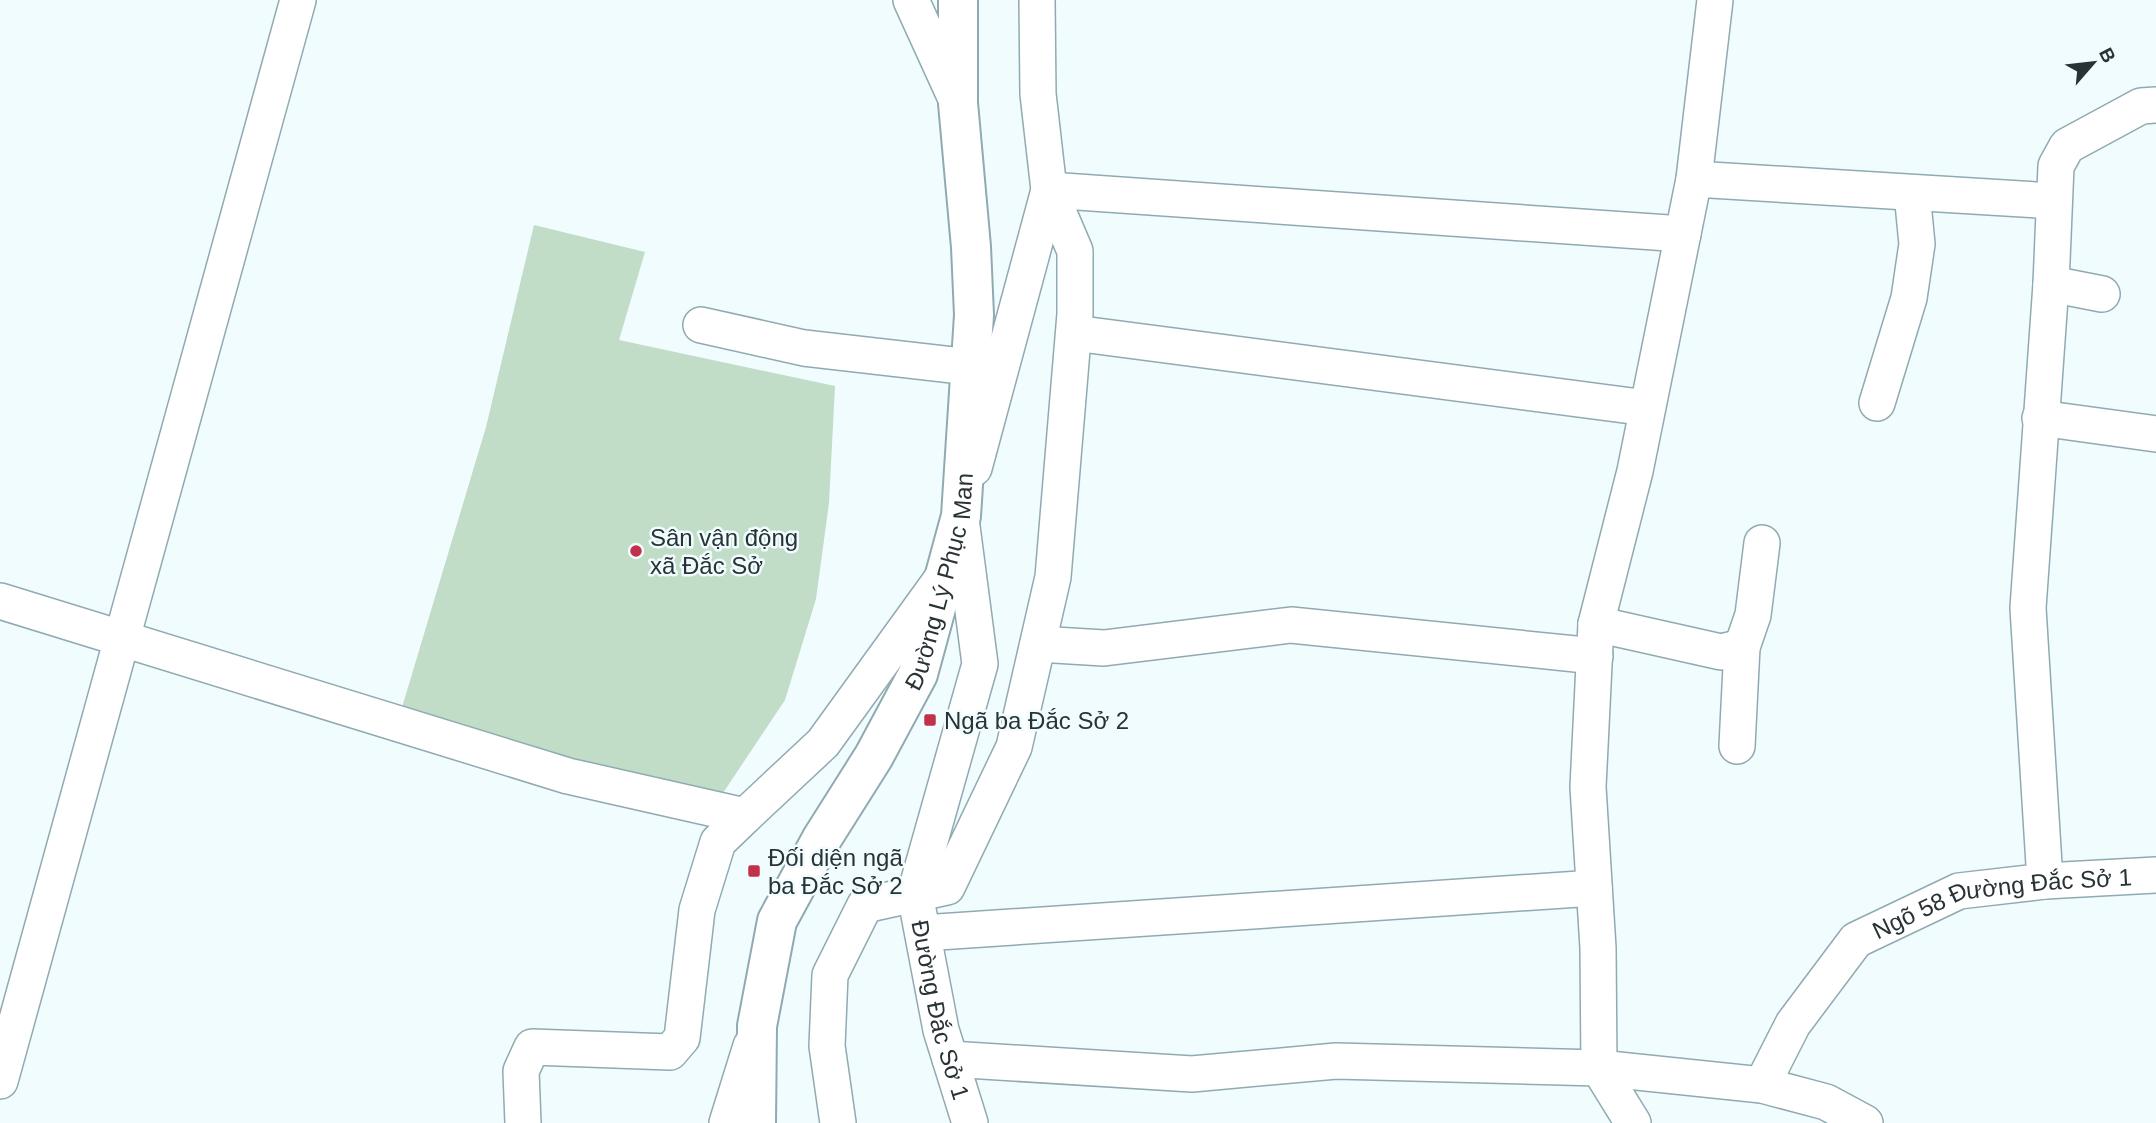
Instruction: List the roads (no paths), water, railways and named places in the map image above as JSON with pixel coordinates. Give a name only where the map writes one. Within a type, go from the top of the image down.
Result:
[{"type":"main road","name":"Đường Lý Phục Man","points":[[756,1123],[757,1026],[777,921],[821,839],[874,756],[918,674],[961,516],[974,315],[971,247],[958,103],[958,0]]},
{"type":"street","points":[[0,1082],[298,0]]},
{"type":"street","points":[[911,0],[958,103]]},
{"type":"street","points":[[838,1123],[827,1046],[830,975],[866,905],[947,887],[1014,747],[1053,577],[1074,333],[1075,251],[1049,190],[1038,94],[1037,0]]},
{"type":"street","points":[[1633,1123],[1599,1068],[1588,788],[1595,640],[1647,408],[1694,179],[1715,0]]},
{"type":"street","points":[[2045,881],[2028,608],[2051,284],[2056,166],[2067,146],[2141,106],[2156,105]]},
{"type":"street","points":[[1694,179],[2053,201]]},
{"type":"street","points":[[1049,190],[1683,234]]},
{"type":"street","points":[[915,894],[980,664],[961,516],[1049,190]]},
{"type":"street","points":[[1877,403],[1909,298],[1917,244],[1912,192]]},
{"type":"street","points":[[2051,284],[2102,294]]},
{"type":"street","points":[[701,325],[804,348],[970,367]]},
{"type":"street","points":[[1074,333],[1647,408]]},
{"type":"street","points":[[2040,418],[2156,434]]},
{"type":"street","points":[[1737,746],[1742,647],[1753,615],[1762,542]]},
{"type":"street","points":[[523,1123],[521,1071],[532,1047],[670,1052],[682,1038],[697,910],[718,842],[823,744],[947,572]]},
{"type":"street","points":[[0,601],[568,776],[746,816]]},
{"type":"street","points":[[1038,644],[1104,648],[1291,625],[1595,640],[1721,652],[1742,647]]},
{"type":"street","name":"Ngõ 58 Đường Đắc Sở 1","points":[[1762,1085],[1793,1024],[1856,940],[1959,891],[2045,881],[2156,875]]},
{"type":"street","points":[[923,933],[1594,888]]},
{"type":"street","name":"Đường Đắc Sở 1","points":[[915,894],[941,1030],[970,1123]]},
{"type":"street","points":[[727,1123],[757,1026]]},
{"type":"street","points":[[950,1059],[1192,1074],[1336,1061],[1599,1068],[1762,1085],[1826,1102],[1866,1123]]},
{"type":"place","name":"Sân vận động xã Đắc Sở","points":[[636,551]]},
{"type":"place","name":"Ngã ba Đắc Sở 2","points":[[930,720]]},
{"type":"place","name":"Đối diện ngã ba Đắc Sở 2","points":[[754,871]]}]
